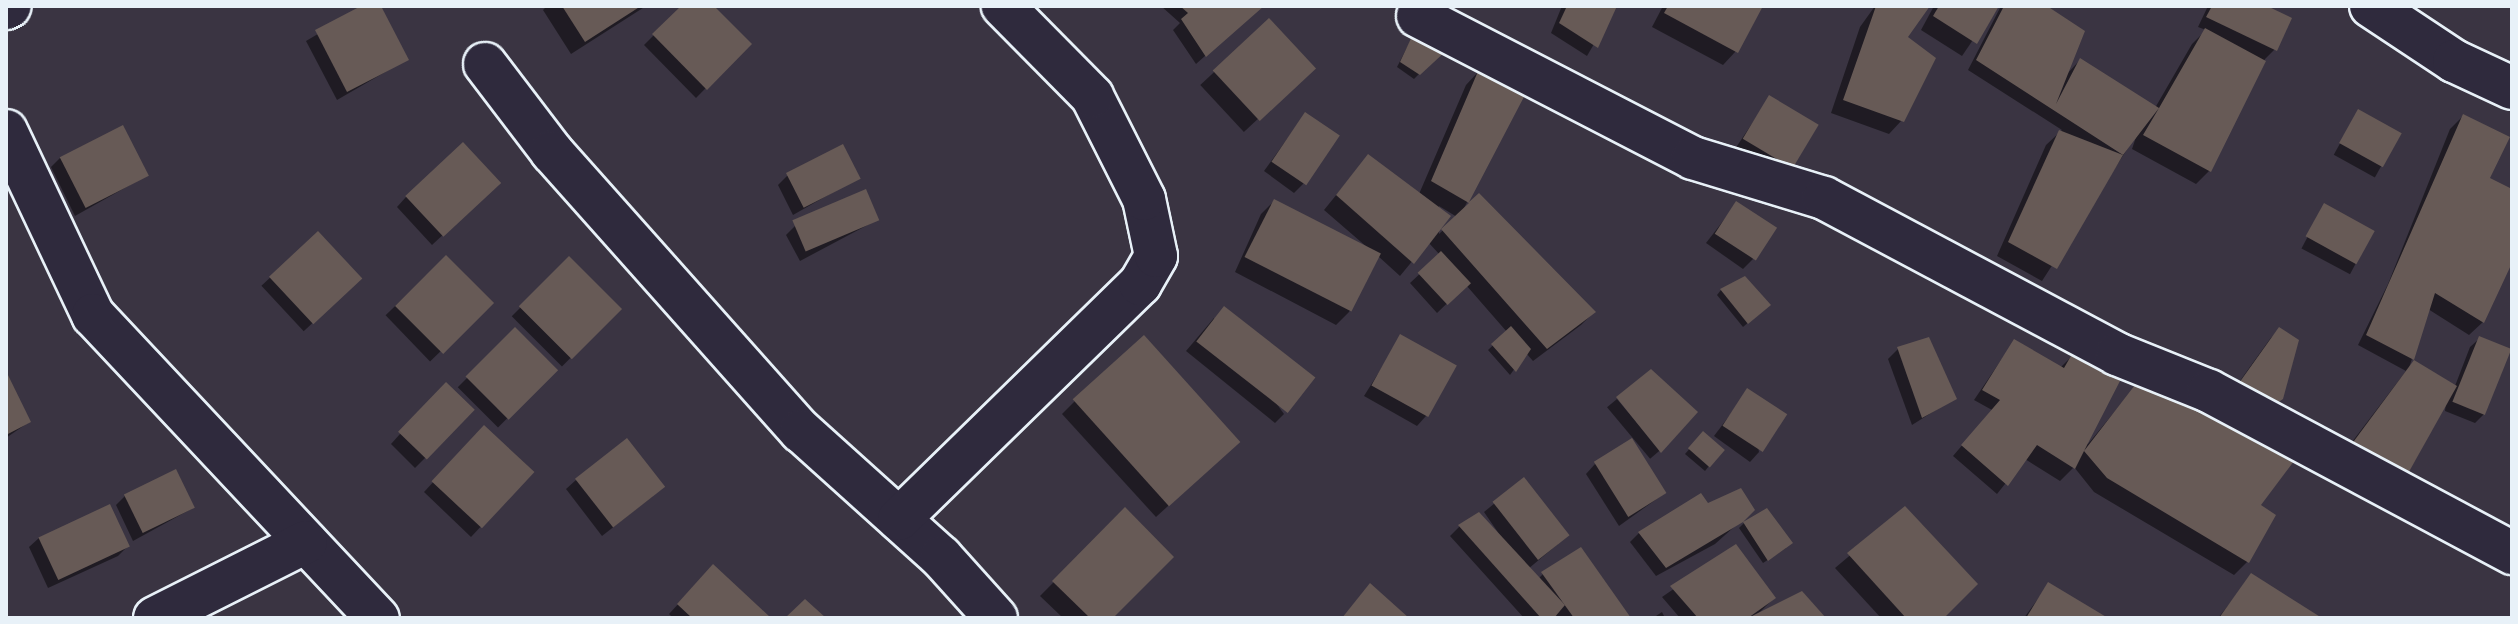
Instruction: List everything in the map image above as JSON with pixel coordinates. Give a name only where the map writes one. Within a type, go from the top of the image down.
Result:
[{"type":"street","points":[[899,519],[1140,284],[1156,256],[1144,199],[1092,96],[1003,6]]},
{"type":"street","points":[[2371,6],[2454,61],[2512,88]]},
{"type":"street","points":[[1418,16],[1693,158],[1824,198],[2117,354],[2209,391],[2512,553]]},
{"type":"street","points":[[485,64],[552,152],[801,431],[899,519],[996,618]]},
{"type":"street","points":[[6,131],[93,315],[378,618]]},
{"type":"street","points":[[155,618],[306,542]]},
{"type":"building","points":[[361,6],[381,6],[409,60],[347,92],[315,30]]},
{"type":"building","points":[[562,6],[641,6],[585,42]]},
{"type":"building","points":[[681,6],[714,6],[752,44],[707,90],[652,34]]},
{"type":"building","points":[[1180,6],[1264,6],[1206,57],[1181,19],[1188,13]]},
{"type":"building","points":[[1567,6],[1617,6],[1598,48],[1559,23]]},
{"type":"building","points":[[1668,6],[1763,6],[1738,53],[1664,13]]},
{"type":"building","points":[[1876,6],[1930,6],[1908,37],[1936,58],[1904,122],[1843,100]]},
{"type":"building","points":[[1939,6],[1999,6],[1977,44],[1933,16]]},
{"type":"building","points":[[2004,6],[2047,6],[2085,31],[2056,104],[2080,58],[2159,108],[2123,155],[1976,60]]},
{"type":"building","points":[[2212,6],[2267,6],[2292,18],[2277,51],[2206,17]]},
{"type":"building","points":[[1269,18],[1316,68],[1260,121],[1213,71]]},
{"type":"building","points":[[2205,28],[2266,61],[2211,172],[2143,135]]},
{"type":"building","points":[[1414,32],[1447,50],[1420,75],[1400,62]]},
{"type":"building","points":[[1479,69],[1526,93],[1469,202],[1479,193],[1596,312],[1547,349],[1441,229],[1469,203],[1431,181]]},
{"type":"building","points":[[1769,95],[1819,125],[1792,169],[1743,139]]},
{"type":"building","points":[[2358,109],[2402,133],[2383,167],[2339,143]]},
{"type":"building","points":[[1305,112],[1340,135],[1306,185],[1271,162]]},
{"type":"building","points":[[2463,114],[2510,137],[2490,178],[2512,189],[2512,263],[2484,323],[2435,293],[2414,360],[2366,335]]},
{"type":"building","points":[[123,125],[149,176],[86,208],[60,157]]},
{"type":"building","points":[[2059,130],[2123,155],[2057,269],[2008,242]]},
{"type":"building","points":[[463,142],[501,183],[443,237],[405,196]]},
{"type":"building","points":[[843,144],[861,179],[804,208],[786,173]]},
{"type":"building","points":[[1368,154],[1451,216],[1414,264],[1336,195]]},
{"type":"building","points":[[866,189],[879,220],[806,252],[792,220]]},
{"type":"building","points":[[1274,199],[1381,253],[1351,311],[1244,257]]},
{"type":"building","points":[[1736,201],[1777,228],[1756,260],[1715,234]]},
{"type":"building","points":[[2324,203],[2375,231],[2356,264],[2306,236]]},
{"type":"building","points":[[318,231],[362,279],[313,324],[269,277]]},
{"type":"building","points":[[1441,251],[1471,283],[1448,305],[1418,273]]},
{"type":"building","points":[[446,255],[494,303],[443,354],[395,306]]},
{"type":"building","points":[[569,256],[622,309],[572,359],[519,306]]},
{"type":"building","points":[[1745,276],[1771,305],[1748,324],[1720,289]]},
{"type":"building","points":[[1224,306],[1315,377],[1288,413],[1196,341]]},
{"type":"building","points":[[1511,326],[1531,349],[1516,372],[1491,344]]},
{"type":"building","points":[[515,327],[558,370],[509,420],[466,376]]},
{"type":"building","points":[[2279,327],[2299,340],[2283,399],[2264,412],[2232,393]]},
{"type":"building","points":[[1400,334],[1457,366],[1428,417],[1371,386]]},
{"type":"building","points":[[1144,335],[1240,442],[1169,506],[1073,399]]},
{"type":"building","points":[[2479,336],[2511,349],[2485,415],[2452,402]]},
{"type":"building","points":[[1929,337],[1957,399],[1922,418],[1897,347]]},
{"type":"building","points":[[2014,339],[2064,368],[2075,349],[2120,381],[2075,469],[2037,445],[2008,486],[1961,445],[2000,400],[1982,390]]},
{"type":"building","points":[[2414,360],[2457,386],[2406,477],[2351,445]]},
{"type":"building","points":[[1651,369],[1698,412],[1661,453],[1616,397]]},
{"type":"building","points":[[6,371],[31,422],[6,435]]},
{"type":"building","points":[[446,382],[475,410],[427,459],[398,432]]},
{"type":"building","points":[[2135,385],[2225,419],[2294,461],[2261,505],[2276,515],[2249,563],[2107,478],[2084,451]]},
{"type":"building","points":[[1747,388],[1787,414],[1763,452],[1722,426]]},
{"type":"building","points":[[484,425],[534,472],[482,528],[431,481]]},
{"type":"building","points":[[1703,431],[1725,450],[1710,467],[1688,448]]},
{"type":"building","points":[[627,438],[665,487],[613,527],[575,479]]},
{"type":"building","points":[[1632,438],[1666,493],[1628,517],[1594,462]]},
{"type":"building","points":[[176,469],[195,508],[143,533],[124,494]]},
{"type":"building","points":[[1524,477],[1570,535],[1538,560],[1492,502]]},
{"type":"building","points":[[1741,488],[1755,510],[1743,522],[1666,568],[1638,532],[1701,493],[1708,503]]},
{"type":"building","points":[[110,504],[130,547],[58,580],[38,537]]},
{"type":"building","points":[[1905,506],[1978,584],[1944,618],[1906,618],[1847,553]]},
{"type":"building","points":[[1125,507],[1174,557],[1113,618],[1090,618],[1052,581]]},
{"type":"building","points":[[1767,508],[1793,543],[1768,561],[1743,522]]},
{"type":"building","points":[[1479,512],[1565,605],[1554,618],[1541,618],[1458,525]]},
{"type":"building","points":[[1736,544],[1776,598],[1748,618],[1698,618],[1670,586]]},
{"type":"building","points":[[1581,547],[1631,618],[1574,618],[1541,572]]},
{"type":"building","points":[[713,564],[771,618],[692,618],[677,604]]},
{"type":"building","points":[[2251,573],[2322,618],[2219,618]]},
{"type":"building","points":[[2048,582],[2108,618],[2026,618]]},
{"type":"building","points":[[1370,583],[1409,618],[1342,618]]},
{"type":"building","points":[[1802,591],[1826,618],[1748,618]]},
{"type":"building","points":[[805,599],[826,618],[785,618]]}]
